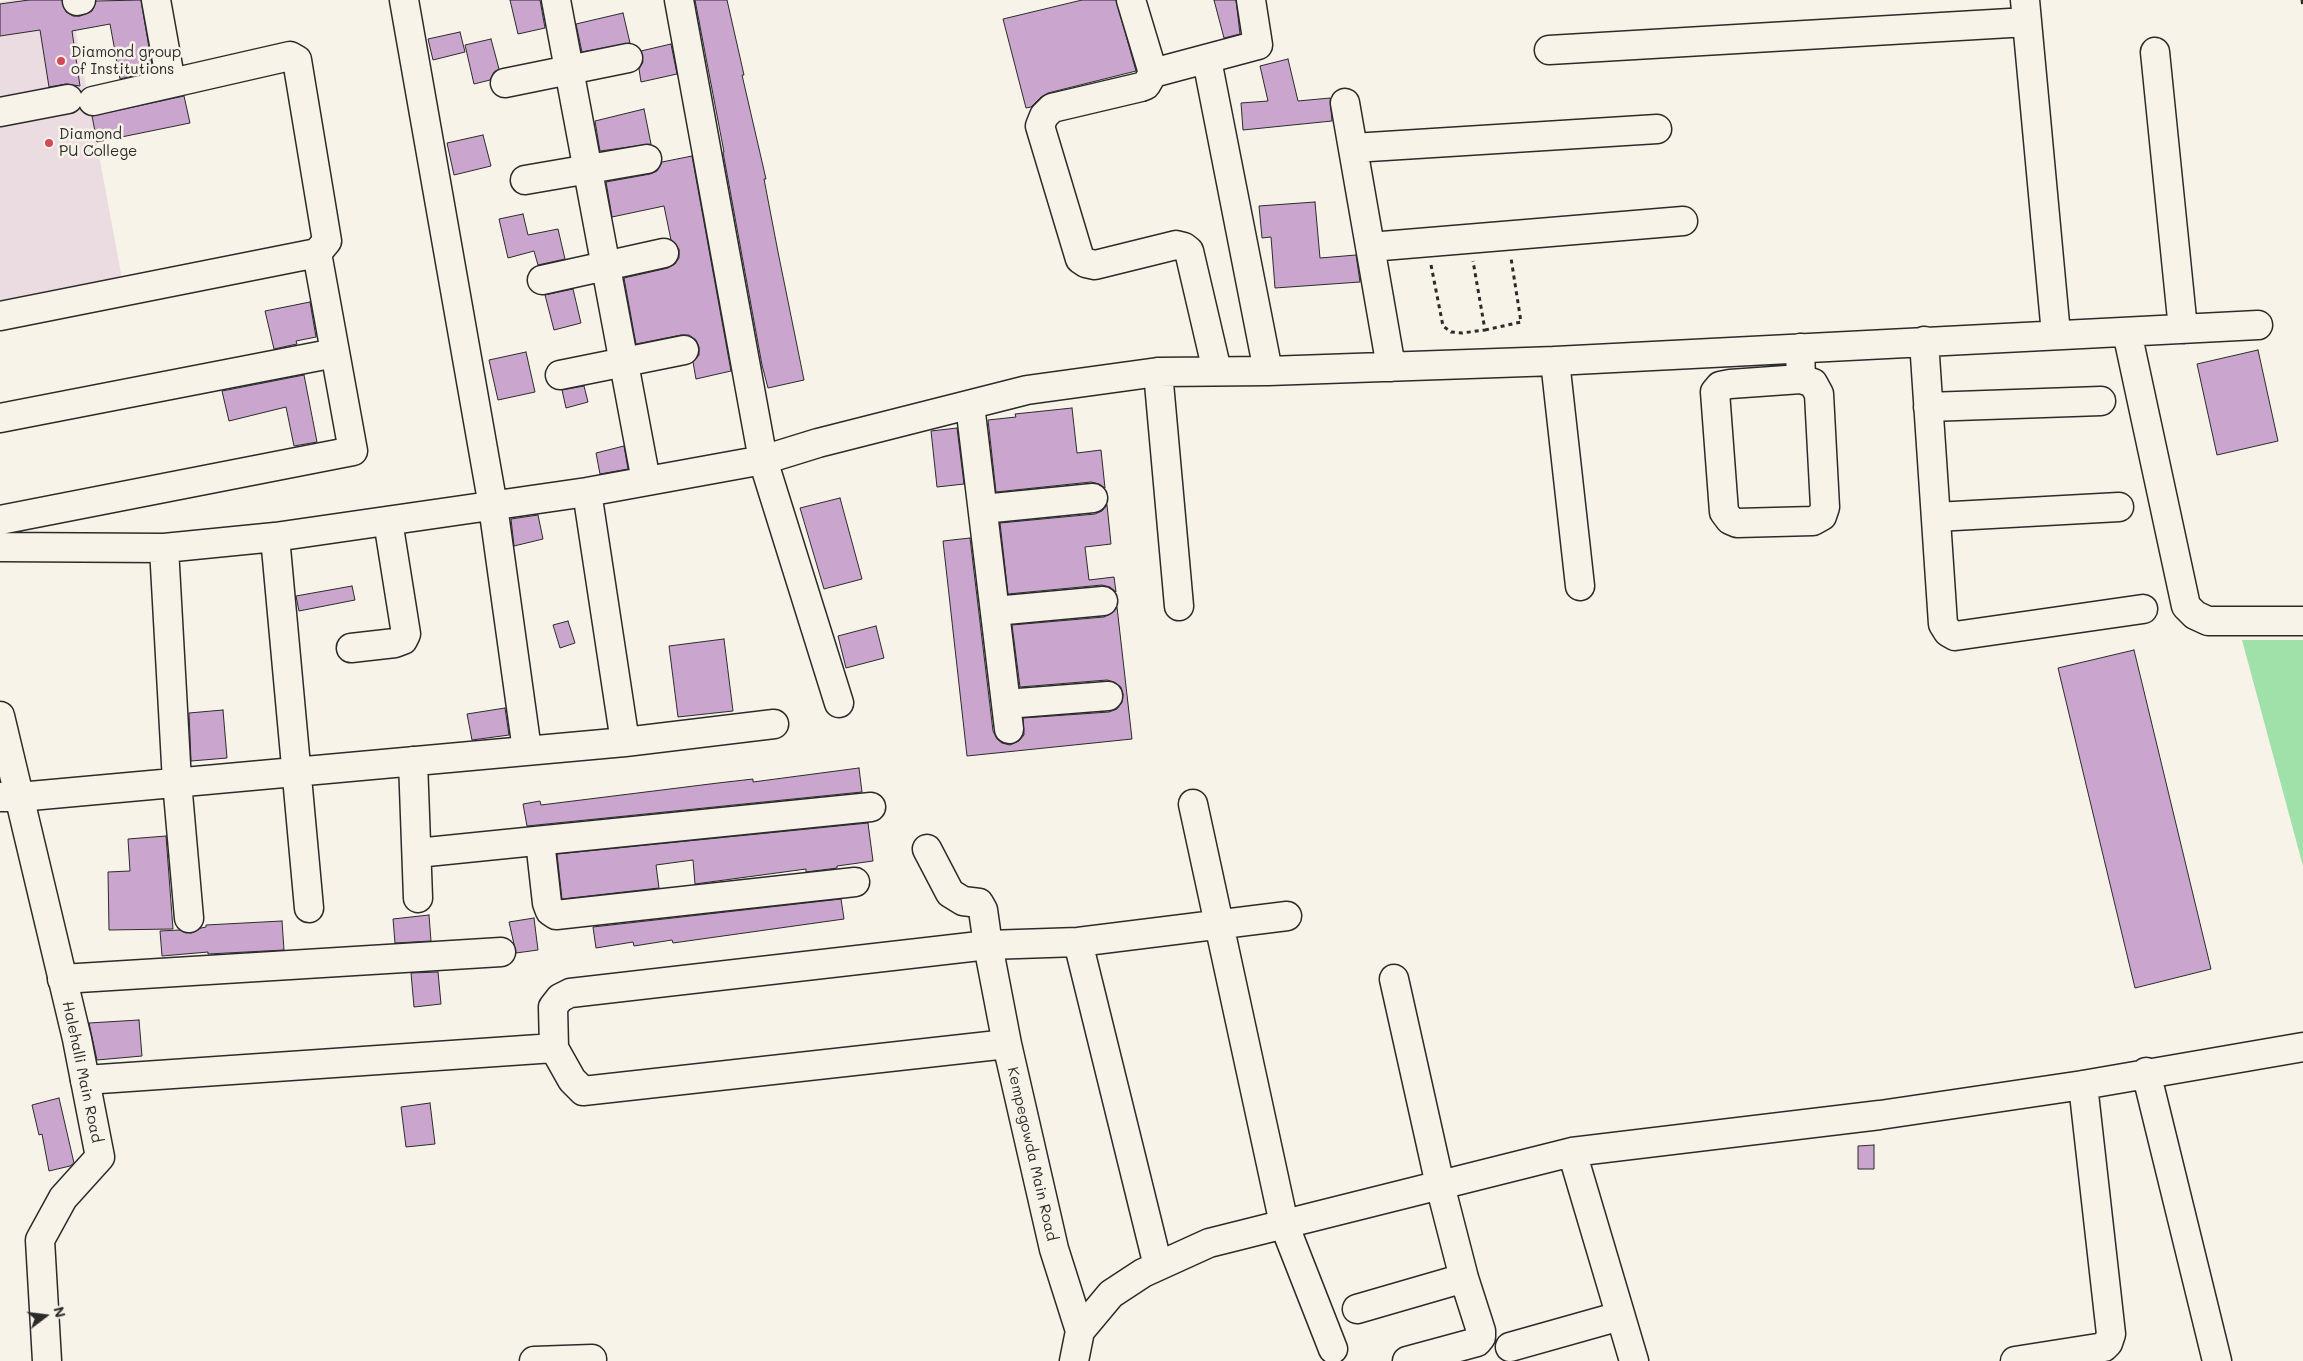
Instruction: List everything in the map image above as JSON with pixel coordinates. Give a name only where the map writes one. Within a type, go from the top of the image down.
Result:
[{"type":"street","points":[[156,0],[171,83]]},
{"type":"street","points":[[404,0],[493,506],[527,750]]},
{"type":"street","points":[[556,0],[646,481]]},
{"type":"street","points":[[679,0],[763,460],[839,703]]},
{"type":"street","points":[[1131,0],[1161,71]]},
{"type":"street","points":[[1151,0],[1161,71]]},
{"type":"street","points":[[1217,371],[1189,251],[1184,246],[1176,244],[1095,265],[1086,264],[1080,259],[1040,126],[1044,116],[1052,108],[1141,87],[1146,85],[1161,71],[1258,45],[1251,0]]},
{"type":"street","points":[[1549,50],[2026,11],[2056,334]]},
{"type":"street","points":[[2155,52],[2183,329]]},
{"type":"street","points":[[0,112],[81,100],[171,83],[290,56],[297,60],[327,241],[317,253],[0,316]]},
{"type":"street","points":[[505,83],[628,58]]},
{"type":"street","points":[[1207,60],[1268,371]]},
{"type":"street","points":[[1346,103],[1391,367]]},
{"type":"street","points":[[1353,148],[1656,129]]},
{"type":"street","points":[[525,180],[647,159]]},
{"type":"street","points":[[1370,247],[1683,220]]},
{"type":"street","points":[[0,520],[353,452],[317,253]]},
{"type":"street","points":[[542,280],[664,253]]},
{"type":"street","points":[[0,546],[164,548],[275,538],[587,492],[763,460],[818,443],[1027,390],[1158,372],[1268,371],[1555,361],[2258,325]]},
{"type":"street","points":[[2127,332],[2186,606],[2195,615],[2208,621],[2303,621]]},
{"type":"street","points":[[1924,341],[1943,624],[1948,632],[1955,636],[2143,609]]},
{"type":"street","points":[[1800,348],[1801,379]]},
{"type":"street","points":[[560,375],[684,350]]},
{"type":"street","points":[[0,418],[335,353]]},
{"type":"street","points":[[1555,361],[1580,586]]},
{"type":"street","points":[[1158,372],[1179,606]]},
{"type":"street","points":[[1801,379],[1813,383],[1819,394],[1825,508],[1822,516],[1813,521],[1737,523],[1730,520],[1724,512],[1714,392],[1720,386],[1730,384],[1801,379]]},
{"type":"street","points":[[1928,407],[2101,401]]},
{"type":"street","points":[[970,405],[1008,717],[1108,696]]},
{"type":"street","points":[[587,492],[625,742]]},
{"type":"street","points":[[983,508],[1093,498]]},
{"type":"street","points":[[1936,517],[2119,507]]},
{"type":"street","points":[[351,648],[395,643],[403,640],[406,634],[388,521]]},
{"type":"street","points":[[275,538],[309,908]]},
{"type":"street","points":[[164,548],[177,782],[189,918]]},
{"type":"street","points":[[995,611],[1103,601]]},
{"type":"street","name":"Halehalli Main Road","points":[[0,716],[10,797],[62,978],[100,1157],[63,1198],[40,1240],[47,1361]]},
{"type":"street","points":[[10,797],[625,742],[774,724]]},
{"type":"street","points":[[414,761],[418,898]]},
{"type":"street","points":[[1194,804],[1284,1224],[1333,1349]]},
{"type":"street","points":[[416,853],[871,807]]},
{"type":"street","points":[[540,841],[547,903],[550,911],[556,915],[855,882]]},
{"type":"street","name":"Kempegowda Main Road","points":[[927,849],[950,893],[963,901],[979,903],[983,910],[1007,1044],[1054,1249],[1080,1331],[1074,1361]]},
{"type":"street","points":[[1007,1044],[583,1091],[572,1080],[554,1048],[553,1007],[560,998],[570,993],[988,944],[1078,942],[1287,916]]},
{"type":"street","points":[[1078,942],[1158,1266]]},
{"type":"street","points":[[62,978],[501,952]]},
{"type":"street","points":[[1394,979],[1440,1185],[1464,1278],[1482,1332],[1477,1342],[1407,1361]]},
{"type":"street","points":[[1080,1331],[1111,1294],[1143,1273],[1209,1243],[1572,1152],[1880,1115],[2083,1085],[2146,1072],[2303,1047]]},
{"type":"street","points":[[85,1080],[554,1048]]},
{"type":"street","points":[[2146,1072],[2217,1361]]},
{"type":"street","points":[[2015,1361],[2104,1347],[2108,1343],[2111,1334],[2083,1085]]},
{"type":"street","points":[[1572,1152],[1634,1361]]},
{"type":"street","points":[[1357,1309],[1464,1278]]},
{"type":"street","points":[[1510,1347],[1620,1316]]},
{"type":"street","points":[[534,1361],[592,1359]]},
{"type":"path","points":[[2302,0],[2303,7]]},
{"type":"path","points":[[1440,261],[1430,262],[1443,326],[1451,332],[1462,333],[1521,322],[1510,257],[1501,258]]},
{"type":"path","points":[[1465,259],[1482,258]]},
{"type":"path","points":[[1473,259],[1485,330]]},
{"type":"shaded area","name":"Diamond PU College","points":[[14,0],[70,0],[123,284],[0,308],[0,2]]},
{"type":"green space","points":[[2242,640],[2303,640],[2303,866]]},
{"type":"building","points":[[29,0],[62,0],[66,12],[73,16],[80,16],[92,11],[96,1],[141,0],[153,71],[120,79],[110,24],[72,31],[80,86],[66,84],[49,87],[40,30],[0,36],[0,4]]},
{"type":"building","points":[[510,0],[540,0],[545,28],[518,34]]},
{"type":"building","points":[[695,0],[727,0],[766,179],[764,179],[804,380],[768,388],[762,365]]},
{"type":"building","points":[[1082,0],[1116,0],[1136,71],[1048,93],[1031,107],[1026,108],[1003,19]]},
{"type":"building","points":[[1214,0],[1236,0],[1240,34],[1224,38]]},
{"type":"building","points":[[623,13],[630,43],[582,52],[576,24]]},
{"type":"building","points":[[460,32],[465,52],[433,60],[428,39]]},
{"type":"building","points":[[491,39],[499,69],[494,72],[490,80],[474,84],[465,45]]},
{"type":"building","points":[[671,44],[677,74],[641,82],[639,69],[643,62],[641,51]]},
{"type":"building","points":[[1288,59],[1298,101],[1330,98],[1332,121],[1243,130],[1241,103],[1268,101],[1260,66]]},
{"type":"building","points":[[184,96],[190,123],[97,142],[92,116]]},
{"type":"building","points":[[644,109],[651,144],[600,151],[595,121]]},
{"type":"building","points":[[483,135],[491,166],[454,175],[447,143]]},
{"type":"building","points":[[692,156],[731,371],[696,379],[693,362],[699,355],[699,347],[696,340],[689,335],[636,344],[624,278],[668,268],[675,264],[679,258],[679,249],[671,240],[664,206],[612,217],[606,182],[650,174],[657,171],[662,162]]},
{"type":"building","points":[[1315,202],[1320,258],[1356,255],[1360,282],[1275,288],[1271,237],[1262,238],[1259,206]]},
{"type":"building","points":[[523,214],[528,235],[558,229],[565,259],[538,265],[534,251],[508,258],[499,219]]},
{"type":"building","points":[[573,289],[581,323],[554,330],[545,295]]},
{"type":"building","points":[[310,302],[316,337],[296,341],[297,344],[274,349],[265,311]]},
{"type":"building","points":[[2258,350],[2278,441],[2217,455],[2197,364]]},
{"type":"building","points":[[526,352],[535,392],[498,400],[489,360]]},
{"type":"building","points":[[304,375],[317,442],[294,446],[286,407],[229,421],[222,391]]},
{"type":"building","points":[[584,386],[588,402],[566,408],[562,390]]},
{"type":"building","points":[[1072,408],[1077,453],[1101,450],[1105,488],[1091,482],[996,492],[988,420],[1016,417],[1015,414]]},
{"type":"building","points":[[957,428],[964,484],[937,487],[931,431]]},
{"type":"building","points":[[624,446],[628,469],[600,474],[596,453]]},
{"type":"building","points":[[840,498],[862,579],[824,589],[800,508]]},
{"type":"building","points":[[1107,505],[1111,544],[1085,547],[1089,580],[1114,577],[1116,592],[1110,587],[1102,585],[1008,594],[1000,523],[1095,514],[1102,511]]},
{"type":"building","points":[[538,515],[543,539],[514,546],[511,519]]},
{"type":"building","points":[[970,538],[993,731],[997,739],[1002,743],[1010,745],[1019,741],[1024,735],[1023,718],[1109,712],[1117,709],[1122,702],[1123,694],[1121,687],[1107,680],[1020,687],[1012,625],[1104,617],[1112,613],[1117,607],[1132,739],[967,756],[943,541]]},
{"type":"building","points":[[352,586],[355,600],[299,611],[296,596]]},
{"type":"building","points":[[568,621],[575,643],[560,648],[553,625]]},
{"type":"building","points":[[876,626],[884,658],[846,668],[838,636]]},
{"type":"building","points":[[724,639],[733,711],[678,717],[669,646]]},
{"type":"building","points":[[2134,650],[2211,969],[2135,988],[2058,668]]},
{"type":"building","points":[[505,708],[509,735],[472,740],[467,714]]},
{"type":"building","points":[[223,710],[227,758],[191,761],[189,713]]},
{"type":"building","points":[[859,768],[862,792],[527,826],[523,804],[540,801],[541,805],[753,779],[753,782]]},
{"type":"building","points":[[868,823],[873,861],[837,866],[837,868],[806,872],[806,869],[695,884],[693,860],[656,865],[659,888],[562,899],[557,854]]},
{"type":"building","points":[[166,836],[173,929],[109,930],[108,872],[130,871],[128,839]]},
{"type":"building","points":[[841,899],[844,919],[673,943],[672,940],[634,946],[633,942],[596,948],[593,927]]},
{"type":"building","points":[[429,915],[431,941],[395,943],[393,919]]},
{"type":"building","points":[[534,918],[538,950],[516,953],[509,922]]},
{"type":"building","points":[[282,921],[284,950],[208,954],[208,952],[162,956],[160,931],[179,930],[191,933],[206,927],[206,925]]},
{"type":"building","points":[[438,972],[441,1004],[414,1007],[411,973]]},
{"type":"building","points":[[139,1020],[142,1056],[97,1060],[89,1023]]},
{"type":"building","points":[[59,1098],[74,1163],[70,1166],[49,1171],[42,1134],[39,1135],[32,1105]]},
{"type":"building","points":[[430,1103],[435,1144],[406,1147],[401,1107]]},
{"type":"building","points":[[1874,1145],[1874,1169],[1858,1169],[1858,1146]]},
{"type":"place","name":"Diamond group of Institutions","points":[[61,61]]},
{"type":"place","name":"Diamond PU College","points":[[49,143]]}]
